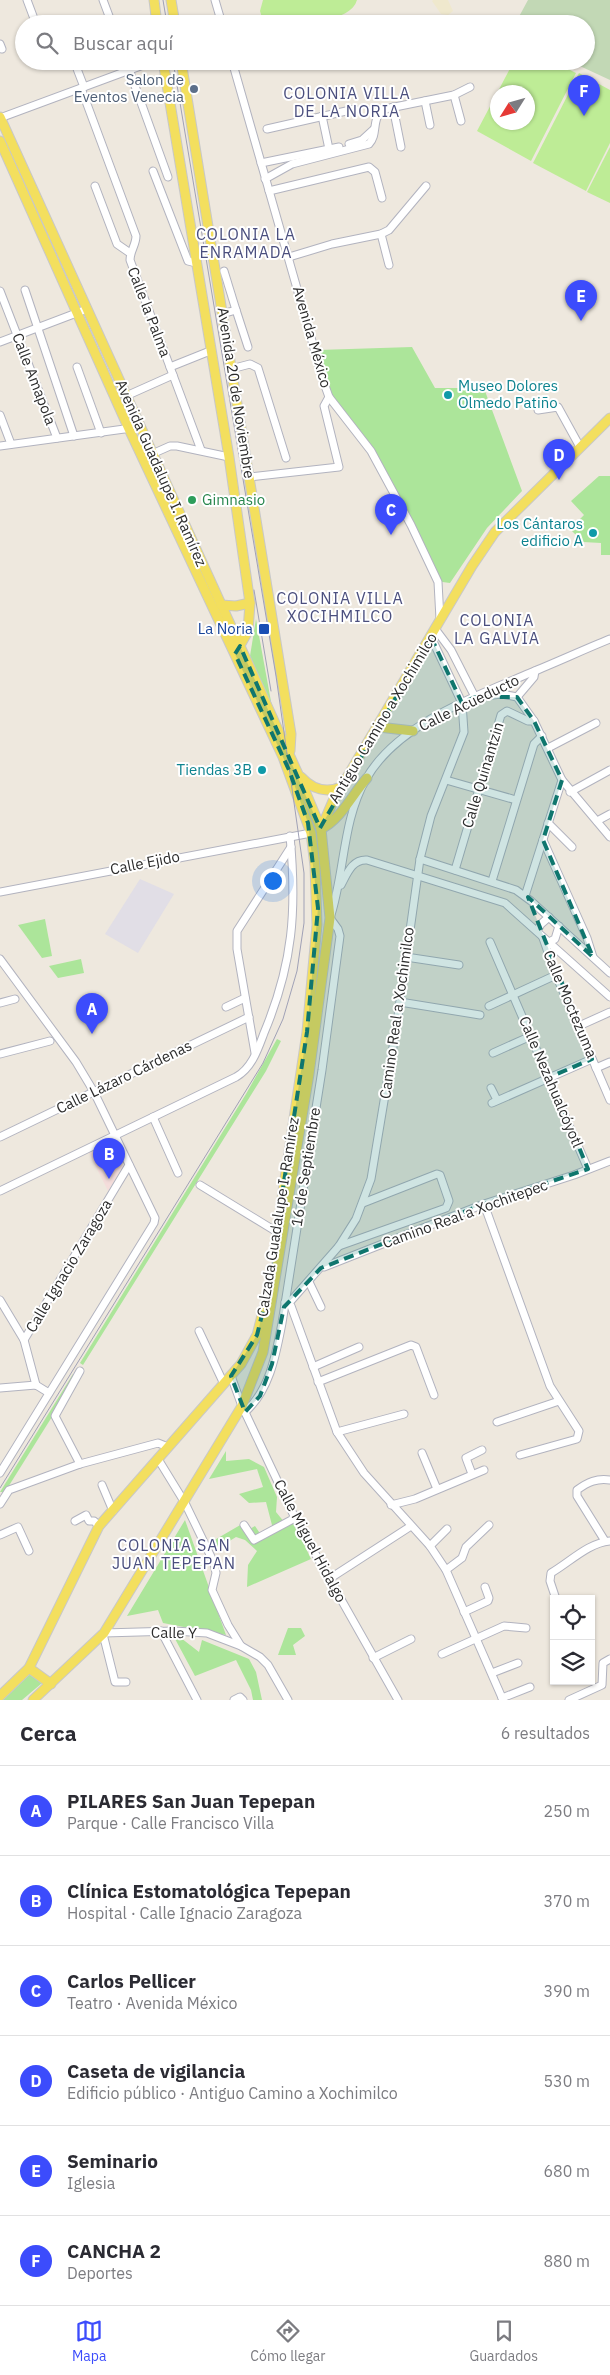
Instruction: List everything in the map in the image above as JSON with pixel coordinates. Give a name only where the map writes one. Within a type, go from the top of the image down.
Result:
[{"type":"main road","points":[[154,0],[156,15]]},
{"type":"main road","points":[[171,0],[174,15]]},
{"type":"main road","name":"Avenida 20 de Noviembre","points":[[164,70],[229,457],[250,603],[248,631],[238,650]]},
{"type":"main road","name":"Avenida 20 de Noviembre","points":[[182,70],[291,734],[290,754]]},
{"type":"main road","name":"Avenida Guadalupe I. Ramírez","points":[[0,118],[221,605],[289,770],[311,833]]},
{"type":"main road","name":"Avenida Guadalupe I. Ramírez","points":[[0,141],[129,429],[290,754],[321,829]]},
{"type":"main road","name":"Antiguo Camino a Xochimilco","points":[[321,829],[343,786],[472,566],[496,532],[610,418]]},
{"type":"main road","points":[[221,605],[236,606],[250,603]]},
{"type":"main road","points":[[379,727],[413,731]]},
{"type":"main road","points":[[298,774],[314,788],[335,790],[343,786]]},
{"type":"main road","points":[[311,833],[335,820],[352,794],[366,778]]},
{"type":"main road","name":"Calzada Guadalupe I. Ramírez","points":[[34,1700],[104,1634],[244,1409],[263,1352],[310,1074],[330,918],[321,829]]},
{"type":"main road","name":"Calzada Guadalupe I. Ramírez","points":[[0,1696],[29,1668],[99,1526],[241,1364],[261,1324],[307,1032],[317,924],[316,871],[311,833]]},
{"type":"main road","points":[[29,1668],[52,1684]]},
{"type":"street","points":[[27,0],[33,15]]},
{"type":"street","points":[[103,0],[109,15]]},
{"type":"street","points":[[215,0],[219,15]]},
{"type":"street","name":"Calle la Palma","points":[[77,70],[136,236],[130,260],[201,450]]},
{"type":"street","points":[[0,118],[130,70],[168,178]]},
{"type":"street","name":"Avenida México","points":[[235,70],[329,397],[371,451],[411,525],[438,582],[440,598],[436,629]]},
{"type":"street","points":[[261,164],[291,161],[368,144],[373,139],[374,129],[380,112],[394,106],[454,95],[470,87]]},
{"type":"street","points":[[454,95],[461,121]]},
{"type":"street","points":[[425,101],[430,125]]},
{"type":"street","points":[[394,106],[402,147]]},
{"type":"street","points":[[267,129],[355,109]]},
{"type":"street","points":[[322,116],[329,149]]},
{"type":"street","points":[[314,155],[329,149],[343,148]]},
{"type":"street","points":[[265,179],[291,161]]},
{"type":"street","points":[[269,191],[369,167],[375,172],[382,198]]},
{"type":"street","points":[[153,171],[188,261],[196,263]]},
{"type":"street","points":[[95,186],[117,244],[130,254]]},
{"type":"street","points":[[289,257],[332,244],[381,234],[389,230],[426,186]]},
{"type":"street","points":[[381,234],[389,265]]},
{"type":"street","points":[[224,271],[248,347]]},
{"type":"street","points":[[25,290],[74,436]]},
{"type":"street","name":"Calle Amapola","points":[[0,291],[57,438]]},
{"type":"street","points":[[0,342],[87,309]]},
{"type":"street","points":[[222,314],[236,310]]},
{"type":"street","points":[[170,367],[210,351]]},
{"type":"street","points":[[231,369],[250,364],[258,368],[286,458]]},
{"type":"street","points":[[77,367],[101,432]]},
{"type":"street","points":[[126,396],[173,374]]},
{"type":"street","points":[[250,477],[339,467],[324,406],[329,397]]},
{"type":"street","points":[[538,410],[558,407],[580,447]]},
{"type":"street","points":[[0,415],[11,444]]},
{"type":"street","points":[[0,446],[139,427]]},
{"type":"street","points":[[152,454],[170,446],[201,450],[229,457]]},
{"type":"street","points":[[436,629],[451,650],[475,697],[502,694],[517,697],[534,721],[562,780],[570,792],[610,837]]},
{"type":"street","points":[[436,629],[462,703]]},
{"type":"street","name":"Calle Acueducto","points":[[330,918],[338,889],[350,821],[366,778],[389,752],[413,731],[462,703],[610,639]]},
{"type":"street","points":[[517,697],[534,677],[535,671]]},
{"type":"street","name":"Camino Real a Xochimilco","points":[[286,1302],[309,1282],[339,1246],[363,1203],[371,1179],[400,1002],[420,859],[431,816],[464,732],[462,703]]},
{"type":"street","name":"Calle Quinantzin","points":[[455,870],[504,712],[507,710],[528,721],[534,721]]},
{"type":"street","points":[[548,748],[596,723]]},
{"type":"street","points":[[492,881],[534,744],[542,736]]},
{"type":"street","points":[[570,792],[610,770]]},
{"type":"street","points":[[446,780],[516,800]]},
{"type":"street","points":[[525,896],[562,780]]},
{"type":"street","points":[[597,821],[610,814]]},
{"type":"street","points":[[548,823],[572,847]]},
{"type":"street","name":"Calle Ejido","points":[[0,892],[311,833]]},
{"type":"street","points":[[0,1191],[243,1074],[249,1066],[274,1011],[285,976],[293,932],[294,873],[290,836]]},
{"type":"street","points":[[543,840],[587,938],[593,957]]},
{"type":"street","points":[[255,1053],[237,949],[237,931],[292,847]]},
{"type":"street","points":[[420,859],[492,881],[525,896],[610,973]]},
{"type":"street","points":[[338,889],[353,864],[361,860],[417,875],[504,903],[610,997]]},
{"type":"street","points":[[539,934],[541,924],[549,917]]},
{"type":"street","name":"16 de Septiembre","points":[[244,1409],[260,1396],[272,1364],[286,1302],[322,1070],[340,936],[338,929],[330,918]]},
{"type":"street","points":[[549,942],[555,939],[559,926]]},
{"type":"street","name":"Calle Moctezuma","points":[[539,934],[610,1100]]},
{"type":"street","name":"Calle Nezahualcóyotl","points":[[490,942],[550,1077],[588,1169]]},
{"type":"street","points":[[406,957],[459,965]]},
{"type":"street","points":[[0,959],[76,1062],[94,1092],[153,1214],[154,1223],[0,1473]]},
{"type":"street","points":[[489,1006],[556,975]]},
{"type":"street","points":[[226,1007],[245,998]]},
{"type":"street","points":[[0,1003],[15,999]]},
{"type":"street","points":[[400,1002],[480,1015]]},
{"type":"street","points":[[578,1026],[610,1012]]},
{"type":"street","name":"Calle Lázaro Cárdenas","points":[[0,1137],[249,1017]]},
{"type":"street","points":[[493,1053],[531,1036]]},
{"type":"street","points":[[0,1052],[50,1041]]},
{"type":"street","points":[[492,1088],[495,1102],[592,1059]]},
{"type":"street","points":[[596,1068],[610,1062]]},
{"type":"street","points":[[153,1117],[178,1173]]},
{"type":"street","name":"Camino Real a Xochitepec","points":[[321,1268],[484,1204],[610,1160]]},
{"type":"street","name":"Calle Ignacio Zaragoza","points":[[24,1340],[129,1165]]},
{"type":"street","points":[[339,1246],[446,1208],[449,1201],[440,1175],[437,1174],[363,1203]]},
{"type":"street","points":[[200,1185],[277,1232]]},
{"type":"street","points":[[484,1204],[550,1386],[579,1431],[577,1439],[520,1455]]},
{"type":"street","points":[[309,1282],[321,1307]]},
{"type":"street","points":[[0,1300],[24,1340],[36,1385]]},
{"type":"street","points":[[286,1302],[337,1432],[364,1473],[430,1546],[446,1570],[503,1699],[530,1687]]},
{"type":"street","name":"Calle Miguel Hidalgo","points":[[199,1332],[244,1409],[295,1518],[398,1700]]},
{"type":"street","points":[[318,1382],[414,1346],[434,1395]]},
{"type":"street","points":[[313,1367],[359,1347]]},
{"type":"street","points":[[80,1371],[54,1416],[80,1464]]},
{"type":"street","points":[[0,1388],[36,1385],[49,1393]]},
{"type":"street","points":[[497,1422],[559,1401]]},
{"type":"street","points":[[337,1432],[404,1414]]},
{"type":"street","points":[[0,1504],[9,1490],[80,1464],[158,1443],[168,1447]]},
{"type":"street","points":[[472,1474],[466,1458],[482,1450]]},
{"type":"street","points":[[422,1453],[437,1489]]},
{"type":"street","points":[[158,1459],[185,1503],[214,1563],[216,1573],[212,1590],[228,1625],[241,1646]]},
{"type":"street","points":[[392,1505],[484,1470]]},
{"type":"street","points":[[555,1595],[550,1581],[551,1573],[562,1568],[578,1554],[608,1541],[577,1496],[577,1490],[594,1480],[610,1480]]},
{"type":"street","points":[[102,1485],[114,1511]]},
{"type":"street","points":[[75,1520],[86,1516],[88,1521],[94,1521],[99,1526]]},
{"type":"street","points":[[244,1525],[254,1540],[295,1518]]},
{"type":"street","points":[[446,1570],[462,1558],[466,1547],[489,1525]]},
{"type":"street","points":[[329,1579],[411,1526]]},
{"type":"street","points":[[0,1535],[18,1527],[29,1551]]},
{"type":"street","points":[[430,1546],[447,1529]]},
{"type":"street","points":[[464,1612],[488,1601],[489,1598],[485,1587]]},
{"type":"street","points":[[442,1654],[504,1626],[526,1628]]},
{"type":"street","points":[[161,1631],[197,1700]]},
{"type":"street","name":"Calle Y","points":[[104,1634],[161,1631],[207,1633],[241,1646],[260,1657],[268,1665],[288,1700]]},
{"type":"street","points":[[104,1634],[115,1682],[116,1684],[126,1682]]},
{"type":"street","points":[[374,1658],[411,1639]]},
{"type":"street","points":[[569,1700],[602,1685],[602,1663],[610,1659]]},
{"type":"street","points":[[492,1673],[518,1663]]},
{"type":"street","points":[[234,1700],[240,1697],[243,1700]]},
{"type":"highlighted area","points":[[431,637],[462,703],[475,697],[517,697],[534,721],[562,780],[543,840],[593,957],[528,897],[592,1059],[550,1077],[588,1169],[484,1204],[321,1268],[284,1307],[272,1364],[260,1396],[245,1412],[231,1376],[257,1335],[266,1299],[307,1032],[318,908],[308,823],[289,770],[235,654],[240,646],[320,828]]},
{"type":"shaded area","points":[[433,0],[448,0],[453,11],[448,15],[441,14]]},
{"type":"shaded area","points":[[140,879],[174,894],[138,953],[105,934]]},
{"type":"shaded area","points":[[111,1143],[123,1166],[108,1191],[89,1153]]},
{"type":"green space","points":[[263,0],[357,0],[352,8],[342,15],[261,15],[260,11]]},
{"type":"green space","points":[[528,0],[610,0],[610,80],[588,70],[595,70],[595,15],[520,15]]},
{"type":"green space","points":[[509,70],[570,70],[576,73],[531,161],[477,131],[490,106],[490,130],[535,130],[535,85],[501,85]]},
{"type":"green space","points":[[579,73],[610,90],[610,143],[586,191],[533,163]]},
{"type":"green space","points":[[610,147],[610,203],[587,192]]},
{"type":"green space","points":[[412,347],[435,388],[485,391],[522,491],[487,528],[450,583],[435,581],[381,469],[332,402],[318,350]]},
{"type":"green space","points":[[599,476],[610,476],[610,555],[601,555],[601,543],[583,542],[570,529],[584,515],[571,501]]},
{"type":"green space","points":[[256,619],[272,707],[250,656]]},
{"type":"green space","points":[[45,919],[52,956],[42,958],[18,925]]},
{"type":"green space","points":[[81,959],[84,973],[58,978],[49,966]]},
{"type":"green space","points":[[277,1039],[281,1041],[266,1071],[83,1365],[80,1363],[246,1094]]},
{"type":"green space","points":[[73,1374],[75,1380],[5,1492],[0,1492]]},
{"type":"green space","points":[[226,1451],[226,1461],[249,1459],[264,1467],[277,1497],[276,1512],[285,1523],[294,1523],[311,1559],[247,1587],[248,1565],[257,1551],[245,1540],[236,1537],[215,1550],[211,1542],[242,1524],[248,1530],[255,1526],[263,1538],[273,1529],[266,1502],[249,1503],[239,1494],[263,1487],[257,1469],[209,1479]]},
{"type":"green space","points":[[185,1520],[226,1635],[163,1623],[158,1610],[127,1616]]},
{"type":"green space","points":[[288,1628],[301,1628],[305,1636],[293,1645],[296,1655],[278,1655]]},
{"type":"green space","points":[[174,1637],[181,1638],[199,1652],[202,1640],[249,1659],[256,1672],[262,1700],[253,1700],[251,1690],[236,1660],[195,1676]]},
{"type":"green space","points":[[29,1675],[48,1678],[22,1700],[2,1700]]},
{"type":"tram line","points":[[163,0],[166,15]]},
{"type":"tram line","points":[[0,1488],[263,1063],[283,1019],[297,971],[304,923],[304,873],[276,676],[175,70]]},
{"type":"tram line","points":[[254,590],[271,691]]},
{"type":"place","name":"Salon de Eventos Venecia","points":[[194,89]]},
{"type":"place","name":"CANCHA 2","points":[[584,116]]},
{"type":"place","name":"Seminario","points":[[581,321]]},
{"type":"place","name":"Museo Dolores Olmedo Patiño","points":[[448,395]]},
{"type":"place","name":"Caseta de vigilancia","points":[[559,480]]},
{"type":"place","name":"Gimnasio","points":[[192,500]]},
{"type":"place","name":"Los Cántaros edificio A","points":[[593,533]]},
{"type":"place","name":"Carlos Pellicer","points":[[391,535]]},
{"type":"place","name":"La Noria","points":[[264,629]]},
{"type":"place","name":"Tiendas 3B","points":[[262,770]]},
{"type":"place","name":"PILARES San Juan Tepepan","points":[[92,1034]]},
{"type":"place","name":"Clínica Estomatológica Tepepan","points":[[109,1179]]},
{"type":"district","name":"COLONIA VILLA DE LA NORIA","points":[[347,102]]},
{"type":"district","name":"COLONIA LA ENRAMADA","points":[[246,243]]},
{"type":"district","name":"COLONIA VILLA XOCIHMILCO","points":[[340,607]]},
{"type":"district","name":"COLONIA LA GALVIA","points":[[497,629]]},
{"type":"district","name":"COLONIA SAN JUAN TEPEPAN","points":[[174,1554]]}]
